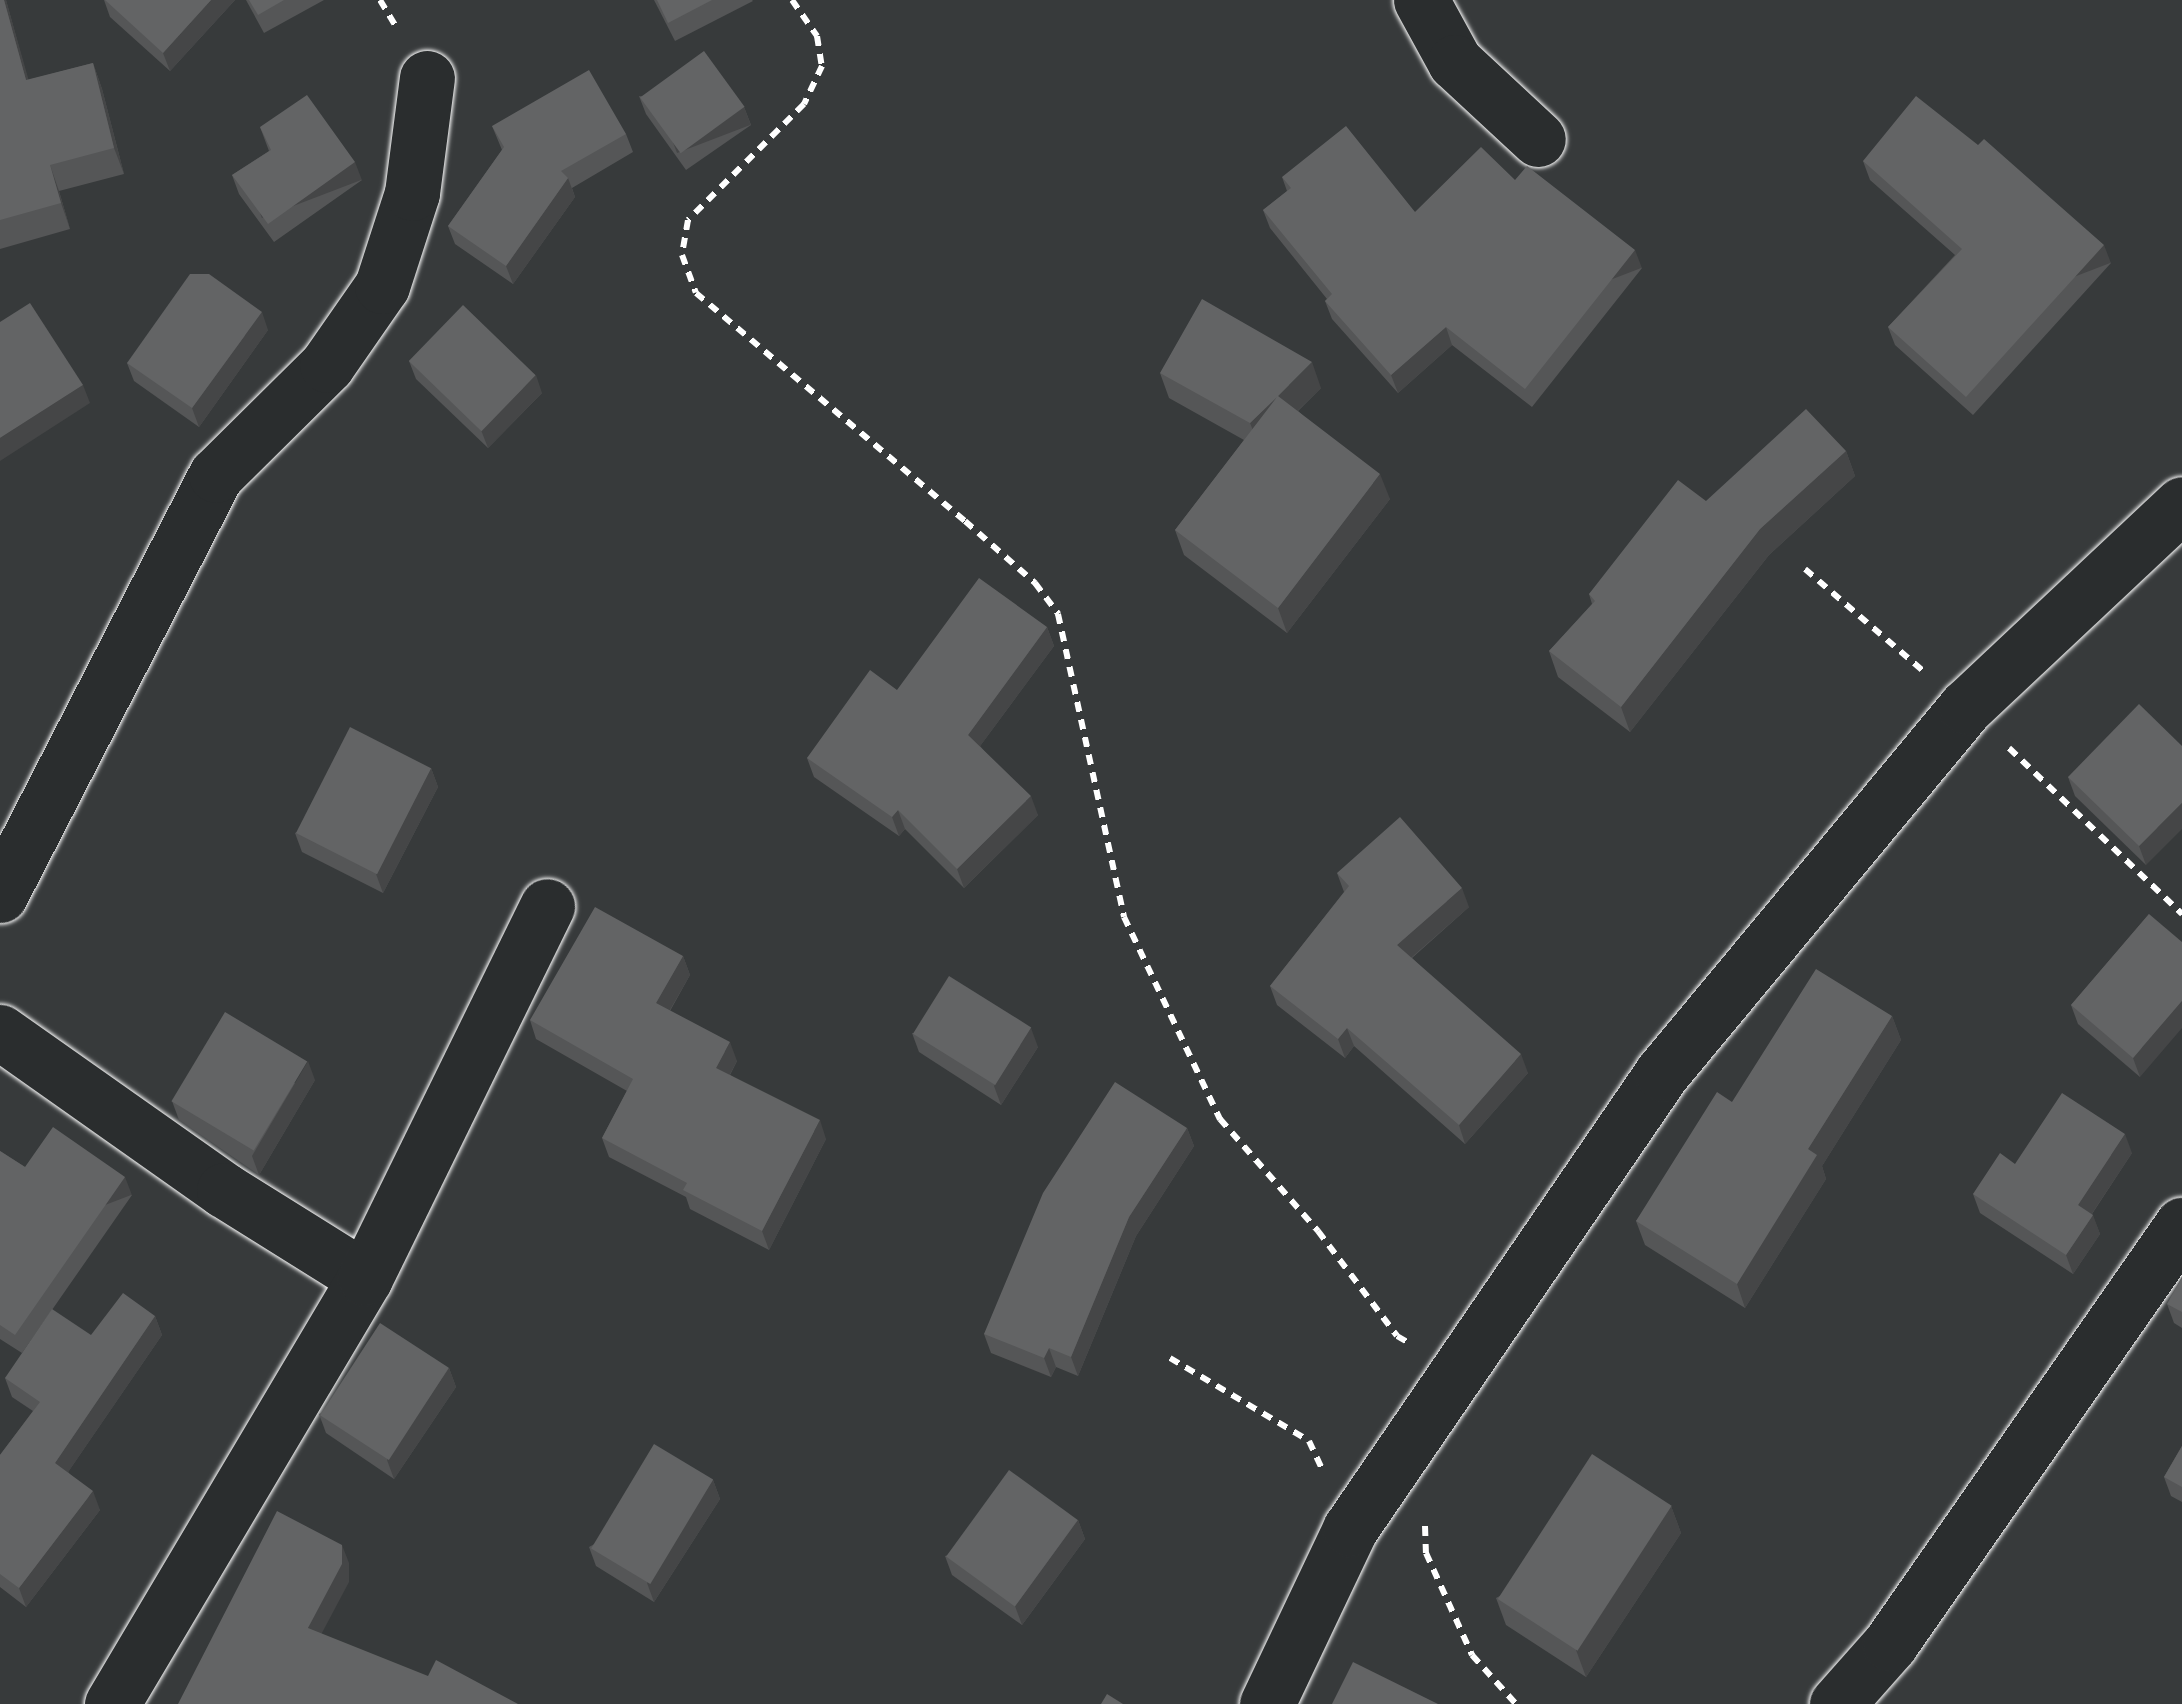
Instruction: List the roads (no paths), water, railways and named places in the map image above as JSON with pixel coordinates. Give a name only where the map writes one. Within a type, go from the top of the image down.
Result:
[{"type":"street","points":[[1422,0],[1456,62],[1538,140]]},
{"type":"street","points":[[0,895],[216,475],[327,365],[382,286],[412,193],[427,78]]},
{"type":"street","points":[[1267,1704],[1350,1529],[1662,1073],[1966,707],[2182,504]]},
{"type":"street","points":[[112,1704],[365,1278],[548,906]]},
{"type":"street","points":[[0,1032],[224,1190],[365,1278]]},
{"type":"street","points":[[1838,1704],[1890,1644],[2182,1225]]}]
